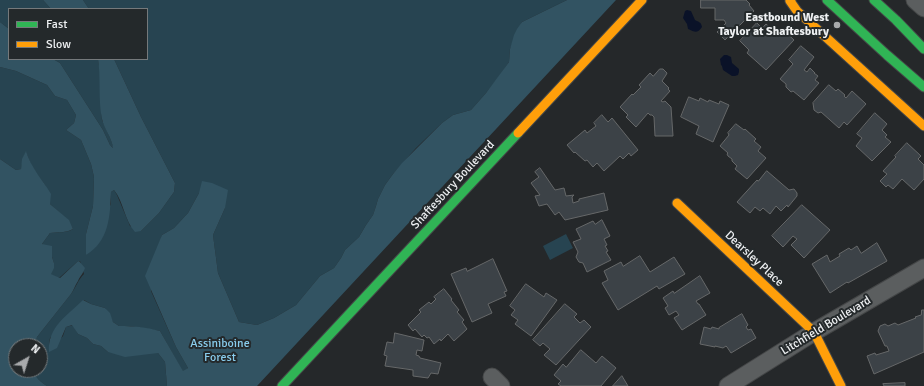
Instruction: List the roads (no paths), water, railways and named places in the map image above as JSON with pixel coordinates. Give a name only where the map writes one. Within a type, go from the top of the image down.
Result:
[{"type":"street","name":"Shaftesbury Boulevard","points":[[282,386],[642,0]]},
{"type":"street","points":[[790,0],[797,12],[924,126]]},
{"type":"street","points":[[827,0],[924,87]]},
{"type":"street","points":[[874,0],[924,49]]},
{"type":"street","points":[[915,0],[924,8]]},
{"type":"street","name":"Dearsley Place","points":[[677,203],[814,332]]},
{"type":"street","name":"Litchfield Boulevard","points":[[728,386],[814,332],[924,268]]},
{"type":"street","points":[[814,332],[841,386]]},
{"type":"place","name":"Eastbound West Taylor at Shaftesbury","points":[[837,25]]},
{"type":"park label","name":"Assiniboine Forest","points":[[220,351]]}]
